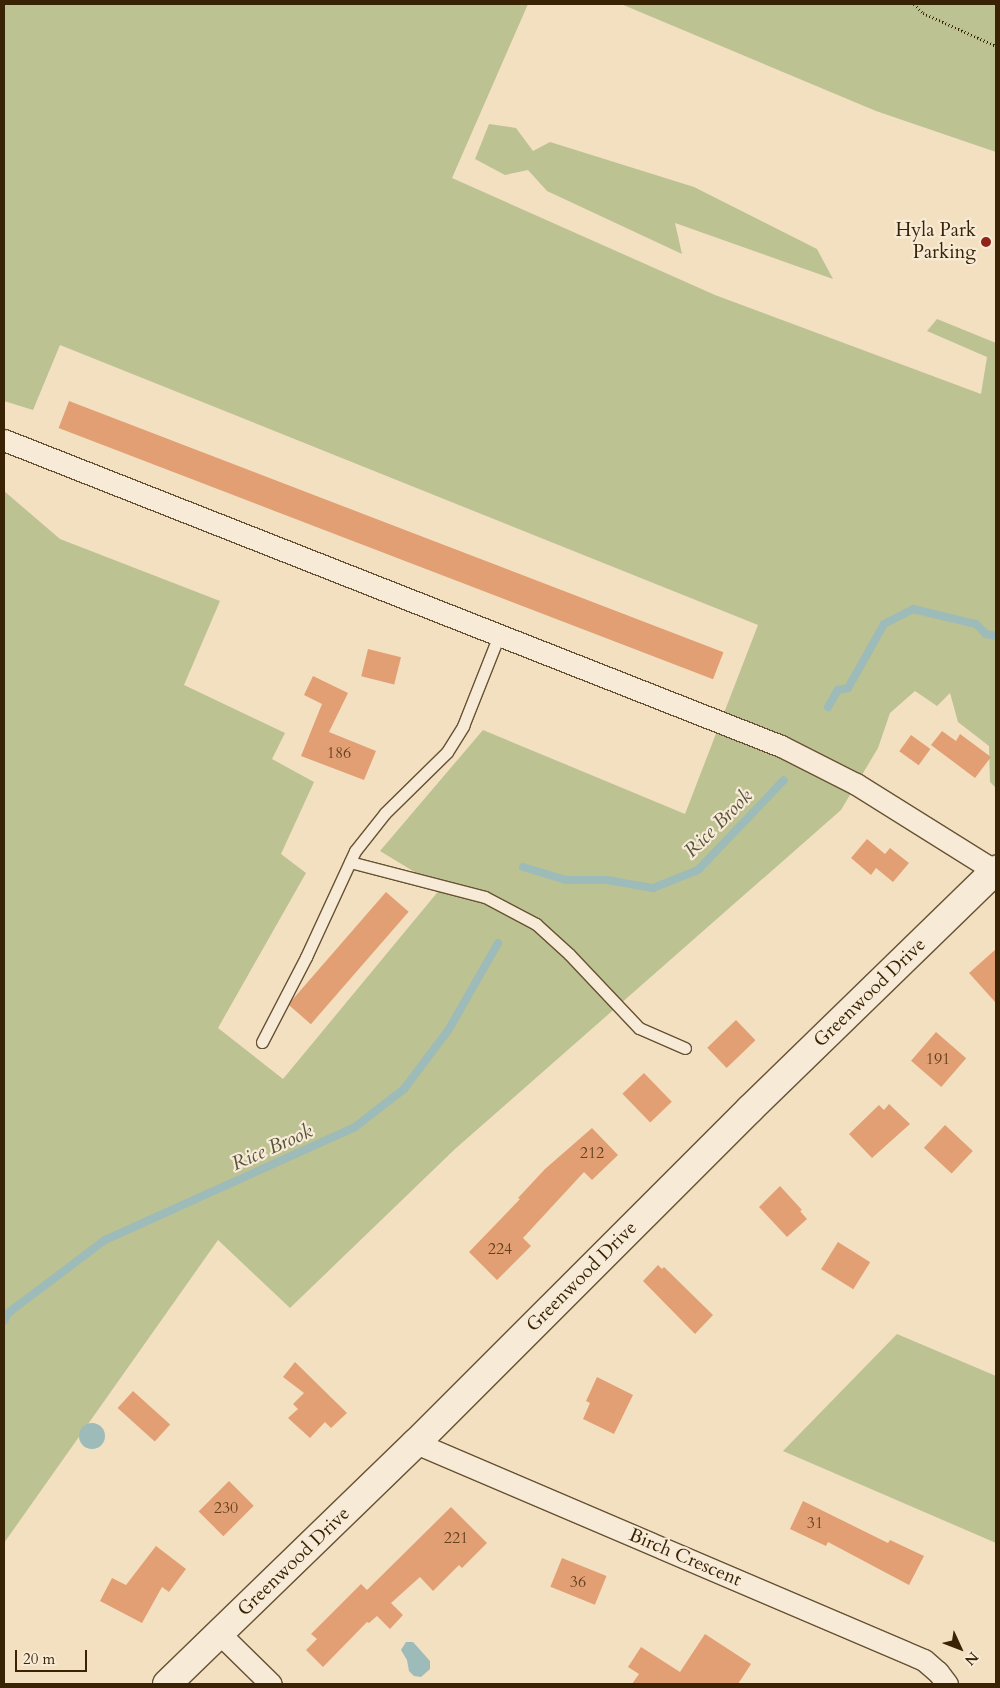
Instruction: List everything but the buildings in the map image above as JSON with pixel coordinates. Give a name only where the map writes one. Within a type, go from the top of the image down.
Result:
[{"type":"main road","name":"Greenwood Drive","points":[[167,1684],[416,1443],[750,1109],[996,871]]},
{"type":"street","points":[[4,440],[781,746],[856,784],[996,871]]},
{"type":"street","name":"Birch Crescent","points":[[416,1443],[924,1660],[938,1672],[947,1684]]},
{"type":"street","points":[[220,1634],[272,1684]]},
{"type":"lane","points":[[262,1042],[306,957],[355,851],[385,813],[447,752],[464,726],[499,634]]},
{"type":"lane","points":[[350,862],[485,897],[536,924],[569,954],[639,1028],[685,1048]]},
{"type":"path","points":[[914,4],[923,12],[996,46]]},
{"type":"green space","points":[[4,4],[528,4],[452,178],[715,295],[981,394],[987,357],[927,331],[937,319],[996,343],[996,788],[990,782],[989,746],[958,722],[950,693],[937,706],[915,691],[890,713],[878,748],[841,810],[455,1149],[290,1308],[218,1240],[4,1543],[4,491],[60,539],[220,601],[184,685],[285,733],[272,759],[314,782],[281,854],[306,873],[218,1028],[283,1079],[441,888],[380,851],[483,730],[685,814],[758,625],[60,345],[33,410],[4,401]]},
{"type":"green space","points":[[621,4],[996,4],[996,152],[876,111]]},
{"type":"green space","points":[[489,124],[516,128],[533,151],[550,142],[694,187],[817,249],[833,279],[675,223],[682,254],[547,191],[528,170],[505,175],[475,159]]},
{"type":"green space","points":[[897,1334],[996,1376],[996,1543],[783,1451]]},
{"type":"water","points":[[92,1423],[101,1427],[105,1436],[101,1445],[92,1449],[83,1445],[79,1436],[83,1427]]},
{"type":"water","points":[[406,1642],[413,1642],[430,1661],[430,1669],[421,1677],[414,1676],[409,1671],[407,1660],[401,1650]]},
{"type":"waterway","name":"Rice Brook","points":[[828,707],[838,690],[848,688],[884,624],[913,609],[976,624],[986,634],[996,636]]},
{"type":"waterway","name":"Rice Brook","points":[[523,867],[566,880],[607,880],[653,888],[698,870],[784,780]]},
{"type":"waterway","name":"Rice Brook","points":[[4,1321],[8,1313],[105,1240],[355,1127],[404,1089],[449,1029],[498,943]]},
{"type":"place","name":"Hyla Park Parking","points":[[986,242]]}]
